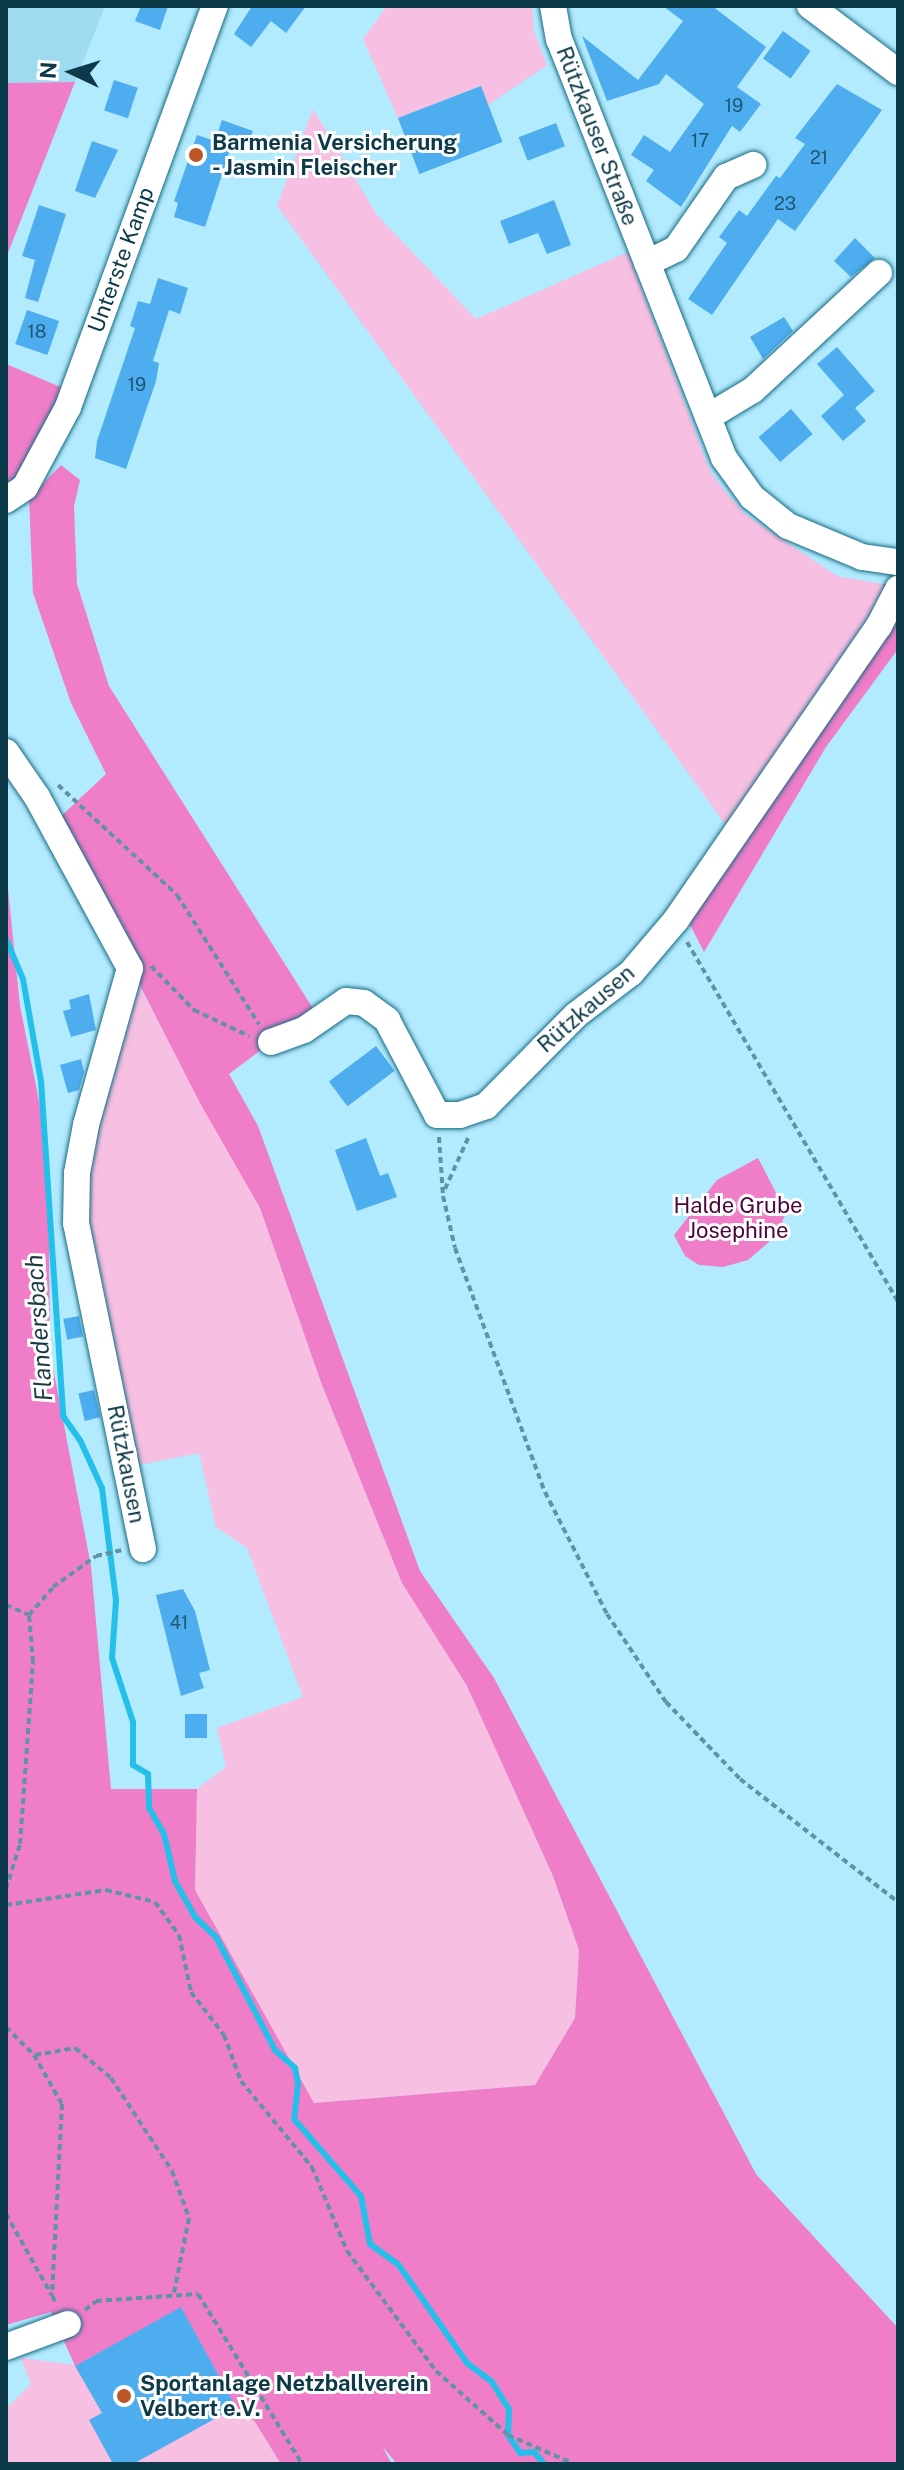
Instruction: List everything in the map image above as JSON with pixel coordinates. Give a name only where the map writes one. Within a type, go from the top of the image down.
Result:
[{"type":"street","name":"Unterste Kamp","points":[[6,500],[25,487],[68,407],[215,6]]},
{"type":"street","name":"Rützkauser Straße","points":[[553,6],[559,39],[724,458],[752,497],[788,526],[862,557],[898,562]]},
{"type":"street","points":[[810,6],[898,72]]},
{"type":"street","points":[[647,263],[676,249],[726,177],[753,165]]},
{"type":"street","points":[[708,417],[753,390],[879,273]]},
{"type":"street","name":"Rützkausen","points":[[486,1106],[576,1015],[631,973],[676,920],[879,626],[898,589]]},
{"type":"street","points":[[6,752],[37,797],[130,968]]},
{"type":"street","name":"Rützkausen","points":[[130,968],[86,1125],[77,1173],[76,1223],[132,1550]]},
{"type":"street","points":[[271,1042],[304,1030],[346,1001],[364,1003],[387,1020],[437,1115],[460,1115],[486,1106]]},
{"type":"street","points":[[6,2347],[68,2324]]},
{"type":"path","points":[[52,779],[177,895],[271,1042]]},
{"type":"path","points":[[676,920],[898,1302]]},
{"type":"path","points":[[130,968],[143,962],[160,971],[194,1010],[271,1042]]},
{"type":"path","points":[[443,1196],[451,1166],[486,1106]]},
{"type":"path","points":[[437,1115],[443,1196],[455,1248],[545,1492],[607,1614],[666,1702],[740,1779],[898,1902]]},
{"type":"path","points":[[6,1889],[20,1844],[33,1662],[29,1615],[53,1587],[96,1556],[132,1550]]},
{"type":"path","points":[[6,1605],[29,1615]]},
{"type":"path","points":[[6,1905],[106,1890],[155,1902],[179,1935],[191,1992],[224,2035],[241,2081],[312,2167],[347,2251],[436,2371],[508,2435],[574,2464]]},
{"type":"path","points":[[6,2027],[34,2055],[62,2104],[52,2296]]},
{"type":"path","points":[[34,2055],[75,2048],[111,2078],[172,2171],[189,2218],[174,2293]]},
{"type":"path","points":[[6,2214],[68,2324],[96,2301],[174,2293],[198,2294],[302,2464]]},
{"type":"shaded area","points":[[6,6],[105,6],[75,82],[6,83]]},
{"type":"shaded area","points":[[387,6],[532,6],[534,32],[547,65],[488,105],[480,86],[398,118],[363,39]]},
{"type":"shaded area","points":[[313,109],[377,215],[476,319],[628,252],[710,471],[723,489],[746,515],[837,576],[883,584],[885,600],[733,835],[277,206]]},
{"type":"shaded area","points":[[133,975],[260,1208],[322,1385],[402,1583],[467,1686],[553,1876],[579,1950],[575,2018],[535,2085],[314,2103],[195,1890],[197,1789],[226,1767],[217,1728],[303,1697],[247,1548],[216,1527],[199,1453],[134,1466],[81,1208],[89,1150]]},
{"type":"shaded area","name":"Sportanlage Netzballverein Velbert e.V.","points":[[181,2307],[235,2407],[255,2422],[281,2464],[6,2464],[6,2409],[31,2384],[21,2358],[76,2365]]},
{"type":"green space","points":[[75,82],[6,258],[6,83]]},
{"type":"green space","points":[[6,364],[63,388],[6,511]]},
{"type":"green space","points":[[61,465],[80,480],[74,506],[77,584],[109,686],[314,1010],[229,1074],[258,1126],[420,1571],[494,1678],[756,2174],[898,2328],[898,2464],[397,2464],[382,2446],[392,2464],[281,2464],[255,2422],[236,2407],[181,2308],[75,2366],[51,2312],[6,2325],[8,889],[20,1006],[48,1146],[50,1352],[91,1566],[111,1789],[197,1789],[195,1890],[314,2103],[535,2085],[575,2018],[579,1950],[553,1876],[467,1686],[402,1583],[322,1385],[260,1208],[200,1103],[56,821],[106,774],[71,703],[33,593],[29,498]]},
{"type":"green space","points":[[898,582],[898,649],[826,747],[704,952],[683,911],[885,600],[883,584]]},
{"type":"green space","name":"Halde Grube Josephine","points":[[758,1158],[786,1212],[777,1235],[748,1260],[723,1267],[699,1265],[685,1256],[674,1235],[717,1180]]},
{"type":"building","points":[[141,6],[168,6],[160,30],[135,21]]},
{"type":"building","points":[[252,6],[306,6],[286,33],[271,21],[251,47],[234,34]]},
{"type":"building","points":[[663,6],[712,6],[766,47],[737,87],[761,104],[740,132],[732,126],[681,207],[646,181],[654,170],[631,155],[644,135],[670,152],[704,104],[666,74],[659,84],[607,101],[582,36],[638,80],[683,21]]},
{"type":"building","points":[[783,31],[811,51],[791,78],[763,59]]},
{"type":"building","points":[[114,80],[138,88],[128,118],[104,110]]},
{"type":"building","points":[[837,84],[882,110],[795,231],[778,219],[712,315],[688,299],[727,243],[719,237],[739,210],[747,216],[776,176],[780,178],[805,144],[795,138]]},
{"type":"building","points":[[481,86],[503,142],[419,174],[398,118]]},
{"type":"building","points":[[222,120],[253,131],[245,152],[231,147],[205,227],[174,217],[178,203],[174,201],[197,135],[215,141]]},
{"type":"building","points":[[556,123],[565,146],[528,161],[519,137]]},
{"type":"building","points":[[92,141],[118,150],[95,198],[75,191]]},
{"type":"building","points":[[554,200],[571,245],[547,254],[538,233],[509,244],[500,221]]},
{"type":"building","points":[[39,205],[66,214],[38,302],[25,298],[35,260],[22,256]]},
{"type":"building","points":[[855,238],[875,258],[851,277],[834,261]]},
{"type":"building","points":[[158,278],[188,288],[180,314],[169,310],[153,361],[159,363],[156,381],[126,469],[95,458],[97,441],[135,328],[130,326],[138,301],[150,304]]},
{"type":"building","points":[[27,310],[59,321],[47,355],[15,344]]},
{"type":"building","points":[[784,317],[793,331],[763,359],[750,337]]},
{"type":"building","points":[[837,347],[875,391],[855,408],[866,421],[843,441],[821,416],[844,395],[817,364]]},
{"type":"building","points":[[791,409],[813,434],[780,462],[759,437]]},
{"type":"building","points":[[89,994],[96,1030],[71,1037],[63,1011],[71,1009],[69,1000]]},
{"type":"building","points":[[376,1046],[395,1071],[348,1106],[329,1082]]},
{"type":"building","points":[[81,1059],[84,1072],[79,1090],[68,1093],[60,1065]]},
{"type":"building","points":[[366,1138],[380,1176],[388,1173],[397,1197],[357,1211],[335,1150]]},
{"type":"building","points":[[79,1316],[83,1337],[67,1340],[63,1319]]},
{"type":"building","points":[[94,1390],[100,1417],[85,1421],[78,1394]]},
{"type":"building","points":[[183,1589],[195,1611],[210,1670],[199,1673],[204,1688],[181,1696],[156,1595]]},
{"type":"building","points":[[185,1714],[207,1714],[207,1738],[185,1738]]},
{"type":"building","points":[[181,2307],[236,2407],[133,2464],[113,2464],[89,2420],[102,2413],[75,2366]]},
{"type":"waterway","name":"Flandersbach","points":[[6,939],[23,979],[41,1081],[63,1416],[80,1440],[102,1488],[116,1600],[112,1658],[133,1722],[133,1765],[148,1774],[149,1808],[164,1834],[175,1881],[195,1917],[216,1937],[275,2050],[295,2068],[298,2083],[294,2119],[361,2196],[370,2244],[398,2264],[467,2363],[492,2382],[509,2409],[508,2435],[520,2453],[534,2452],[544,2464]]},
{"type":"place","name":"Barmenia Versicherung - Jasmin Fleischer","points":[[196,155]]},
{"type":"place","name":"Sportanlage Netzballverein Velbert e.V.","points":[[124,2396]]}]
